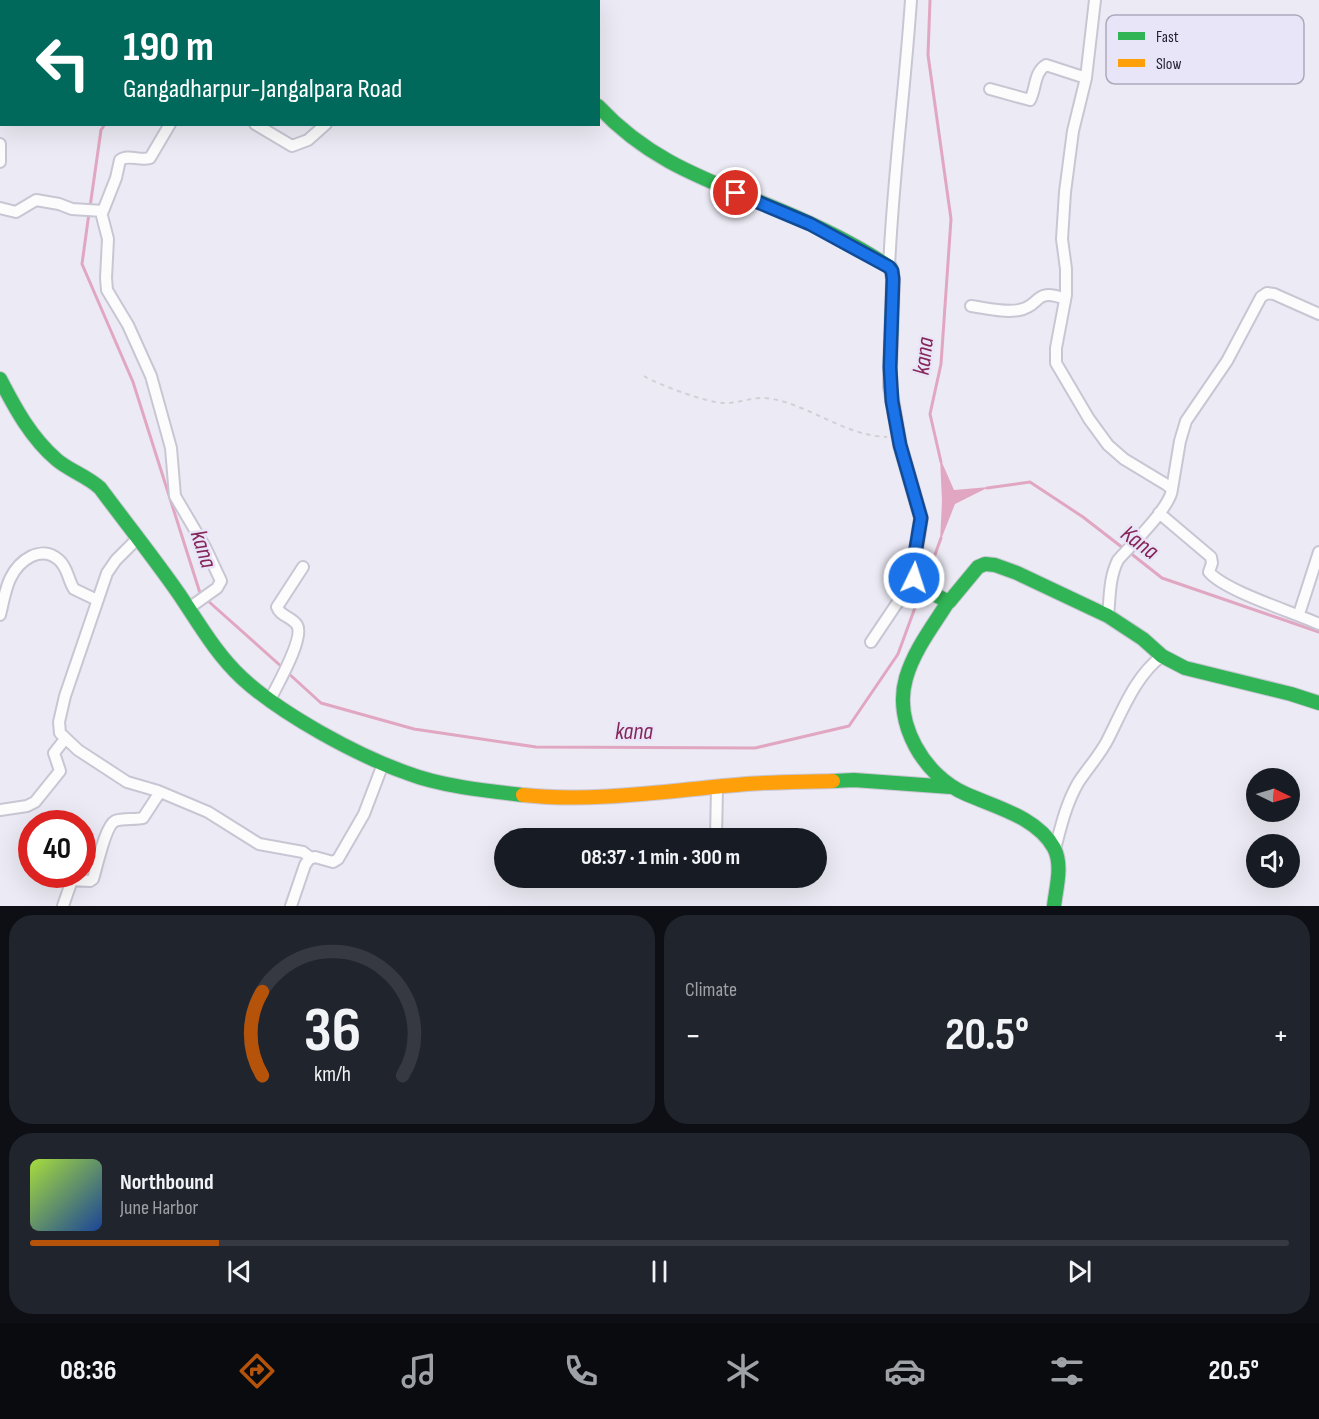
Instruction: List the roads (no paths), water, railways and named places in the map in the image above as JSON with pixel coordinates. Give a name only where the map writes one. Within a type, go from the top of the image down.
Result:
[{"type":"street","points":[[889,267],[894,172],[901,131],[911,0]]},
{"type":"street","points":[[1095,0],[1086,78],[1073,131],[1065,192],[1062,239],[1066,269],[1065,299],[1056,348],[1056,363],[1108,445],[1124,459],[1172,489]]},
{"type":"street","points":[[990,89],[1030,100],[1038,73],[1046,66],[1086,78]]},
{"type":"street","points":[[600,108],[623,132],[685,171],[810,224],[889,267],[892,271],[890,387],[899,437],[921,518],[914,560],[917,583],[871,642]]},
{"type":"street","points":[[0,208],[16,212],[36,200],[72,209],[100,212],[105,208],[122,159],[150,158],[169,126]]},
{"type":"street","points":[[258,126],[292,147],[308,140],[324,126]]},
{"type":"street","points":[[0,144],[0,162]]},
{"type":"street","points":[[100,212],[108,239],[106,288],[128,325],[151,376],[171,448],[175,496],[205,547],[220,579],[221,585],[191,606]]},
{"type":"street","points":[[1108,616],[1112,574],[1118,560],[1169,500],[1186,421],[1227,361],[1261,297],[1267,293],[1274,294],[1319,314]]},
{"type":"street","points":[[971,306],[1014,311],[1025,309],[1043,295],[1051,294],[1065,299]]},
{"type":"street","points":[[0,379],[39,442],[58,461],[96,483],[191,606],[211,642],[232,667],[314,728],[383,764],[426,779],[482,791],[517,795],[639,795],[777,782],[854,780],[951,786]]},
{"type":"street","points":[[1159,513],[1212,558],[1210,574],[1235,589],[1319,624]]},
{"type":"street","points":[[138,538],[109,569],[97,600],[64,700],[58,727],[65,740],[123,780],[160,792],[208,812],[254,841],[270,847],[303,852],[310,858],[333,862],[338,859],[364,814],[383,764]]},
{"type":"street","points":[[1299,614],[1319,552]]},
{"type":"street","points":[[0,615],[13,574],[29,557],[38,553],[44,553],[57,559],[65,568],[75,589],[97,600]]},
{"type":"street","points":[[1054,906],[1058,863],[1055,849],[1046,837],[1027,822],[951,786],[932,769],[918,749],[908,725],[903,703],[903,692],[909,670],[944,600],[978,567],[990,564],[1017,573],[1108,616],[1131,630],[1162,656],[1185,668],[1319,703]]},
{"type":"street","points":[[272,696],[294,652],[298,627],[277,607],[303,567]]},
{"type":"street","points":[[917,583],[944,600]]},
{"type":"street","points":[[1055,849],[1068,804],[1077,785],[1106,744],[1138,683],[1150,666],[1162,656]]},
{"type":"street","points":[[0,810],[27,806],[35,802],[59,772],[60,766],[54,753],[65,740]]},
{"type":"street","points":[[716,828],[717,787]]},
{"type":"street","points":[[63,906],[72,880],[90,881],[93,879],[112,823],[117,820],[143,818],[160,792]]},
{"type":"street","points":[[291,906],[305,865],[310,858]]},
{"type":"waterway","name":"kana","points":[[930,0],[928,55],[951,219],[941,364],[930,414],[941,462]]},
{"type":"waterway","name":"kana","points":[[90,207],[101,130],[104,126]]},
{"type":"waterway","name":"kana","points":[[89,213],[82,264],[133,382],[200,593],[203,595]]},
{"type":"waterway","name":"Kana","points":[[987,488],[1030,482],[1083,517],[1123,548]]},
{"type":"waterway","name":"kana","points":[[924,585],[941,538]]},
{"type":"waterway","name":"Kana","points":[[1129,552],[1162,578],[1319,632]]},
{"type":"waterway","name":"kana","points":[[287,672],[321,703],[414,729],[536,747],[755,748],[849,726],[898,654],[920,594]]},
{"type":"waterway","name":"kana","points":[[207,600],[283,668]]}]
